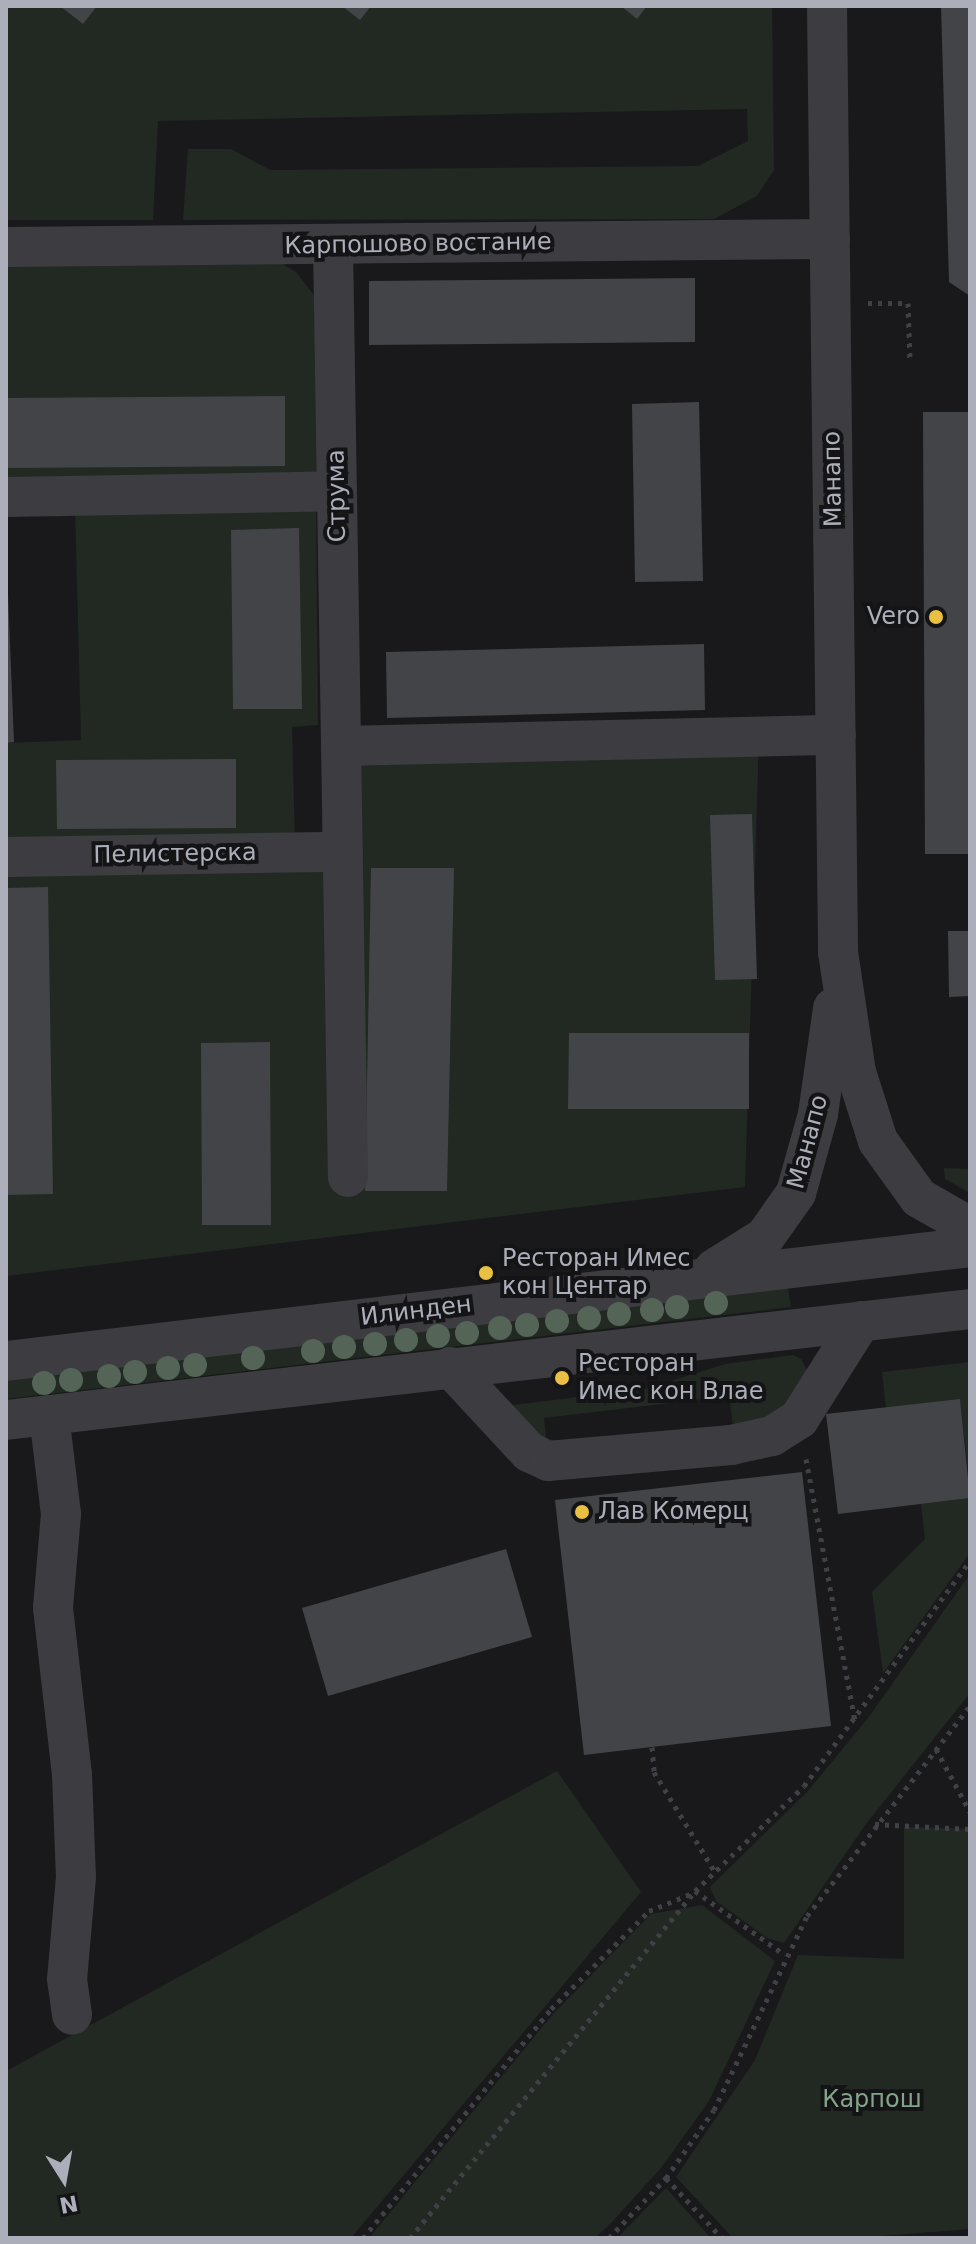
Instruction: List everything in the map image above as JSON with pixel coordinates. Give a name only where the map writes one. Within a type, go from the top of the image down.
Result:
[{"type":"street","name":"Манапо","points":[[690,1277],[750,1251],[796,1193],[821,1101],[838,952],[827,6]]},
{"type":"street","name":"Карпошово востание","points":[[6,247],[830,239]]},
{"type":"street","name":"Струма","points":[[333,246],[348,1177]]},
{"type":"street","points":[[6,497],[337,491]]},
{"type":"street","points":[[341,746],[836,735]]},
{"type":"street","name":"Пелистерска","points":[[6,857],[343,852]]},
{"type":"street","name":"Манапо","points":[[838,952],[856,1072],[878,1141],[919,1198],[970,1227]]},
{"type":"street","name":"Илинден","points":[[6,1361],[690,1277],[970,1247]]},
{"type":"street","points":[[6,1420],[970,1309]]},
{"type":"street","points":[[450,1367],[529,1452],[559,1463],[754,1441],[799,1419],[861,1321]]},
{"type":"street","points":[[49,1415],[61,1514],[53,1608],[73,1804],[76,1877],[67,1979],[72,2015]]},
{"type":"path","points":[[867,303],[908,303],[910,361]]},
{"type":"path","points":[[799,1419],[856,1722]]},
{"type":"path","points":[[410,2238],[695,1891],[804,1786],[856,1722],[970,1561]]},
{"type":"path","points":[[609,2238],[666,2178],[714,2110],[745,2054],[785,1955],[874,1824],[970,1706]]},
{"type":"path","points":[[652,1747],[654,1772],[715,1872]]},
{"type":"path","points":[[936,1749],[970,1812]]},
{"type":"path","points":[[874,1824],[970,1829]]},
{"type":"path","points":[[695,1891],[785,1955]]},
{"type":"path","points":[[363,2238],[551,2009],[649,1911],[695,1891]]},
{"type":"path","points":[[666,2178],[722,2238]]},
{"type":"green space","points":[[6,6],[772,6],[774,170],[757,196],[714,219],[183,220],[188,149],[231,149],[270,170],[698,166],[748,141],[747,109],[158,121],[153,220],[6,220]]},
{"type":"green space","points":[[6,262],[281,263],[296,272],[317,299],[320,482],[6,485]]},
{"type":"green space","points":[[75,505],[316,510],[318,725],[292,727],[295,843],[6,847],[6,743],[81,740]]},
{"type":"green space","points":[[759,737],[745,1187],[6,1276],[6,857],[343,852],[341,746]]},
{"type":"green space","points":[[944,1168],[970,1169],[970,1193],[945,1179]]},
{"type":"green space","points":[[787,1283],[791,1307],[6,1399],[6,1378]]},
{"type":"green space","points":[[793,1355],[801,1359],[808,1372],[781,1414],[733,1426],[729,1396],[544,1418],[547,1447],[507,1406],[649,1388],[725,1364]]},
{"type":"green space","points":[[970,1362],[970,1488],[960,1400],[886,1408],[882,1372]]},
{"type":"green space","points":[[970,1498],[970,1553],[883,1673],[872,1592],[925,1539],[921,1504]]},
{"type":"green space","points":[[970,1574],[970,1693],[866,1824],[784,1943],[767,1938],[716,1901],[710,1887],[808,1791],[868,1718]]},
{"type":"green space","points":[[557,1771],[641,1892],[351,2238],[6,2238],[6,2071]]},
{"type":"green space","name":"Карпош","points":[[904,1827],[970,1829],[970,2229],[857,2238],[733,2238],[676,2177],[755,2060],[798,1955],[904,1959]]},
{"type":"green space","points":[[702,1905],[775,1961],[709,2101],[661,2168],[613,2221],[595,2238],[369,2238],[553,2014],[651,1914]]},
{"type":"green space","points":[[666,2188],[711,2238],[618,2238],[626,2229]]},
{"type":"building","points":[[60,6],[97,6],[83,24]]},
{"type":"building","points":[[342,6],[371,6],[360,20]]},
{"type":"building","points":[[621,6],[647,6],[637,19]]},
{"type":"building","points":[[941,6],[970,6],[970,296],[949,282]]},
{"type":"building","points":[[695,278],[695,342],[369,345],[369,281]]},
{"type":"building","points":[[285,396],[285,466],[6,468],[6,398]]},
{"type":"building","points":[[699,402],[703,581],[635,582],[632,404]]},
{"type":"building","points":[[923,412],[970,412],[970,854],[925,854]]},
{"type":"building","points":[[299,528],[302,709],[233,709],[231,530]]},
{"type":"building","points":[[6,544],[14,742],[6,743]]},
{"type":"building","points":[[704,644],[705,710],[387,718],[386,652]]},
{"type":"building","points":[[236,759],[236,828],[57,829],[56,760]]},
{"type":"building","points":[[752,814],[757,979],[715,980],[710,815]]},
{"type":"building","points":[[371,868],[454,868],[447,1191],[365,1191]]},
{"type":"building","points":[[48,887],[53,1194],[6,1195],[6,888]]},
{"type":"building","points":[[948,931],[970,931],[970,996],[949,997]]},
{"type":"building","points":[[569,1033],[749,1033],[749,1109],[568,1109]]},
{"type":"building","points":[[270,1042],[271,1225],[202,1225],[201,1043]]},
{"type":"building","points":[[960,1399],[970,1498],[838,1514],[826,1414]]},
{"type":"building","points":[[802,1472],[831,1726],[584,1755],[555,1500]]},
{"type":"building","points":[[506,1549],[532,1637],[328,1696],[302,1608]]},
{"type":"place","name":"Vero","points":[[936,617]]},
{"type":"place","name":"Ресторан Имес кон Центар","points":[[486,1273]]},
{"type":"place","name":"Ресторан Имес кон Влае","points":[[562,1378]]},
{"type":"place","name":"Лав Комерц","points":[[582,1512]]}]
